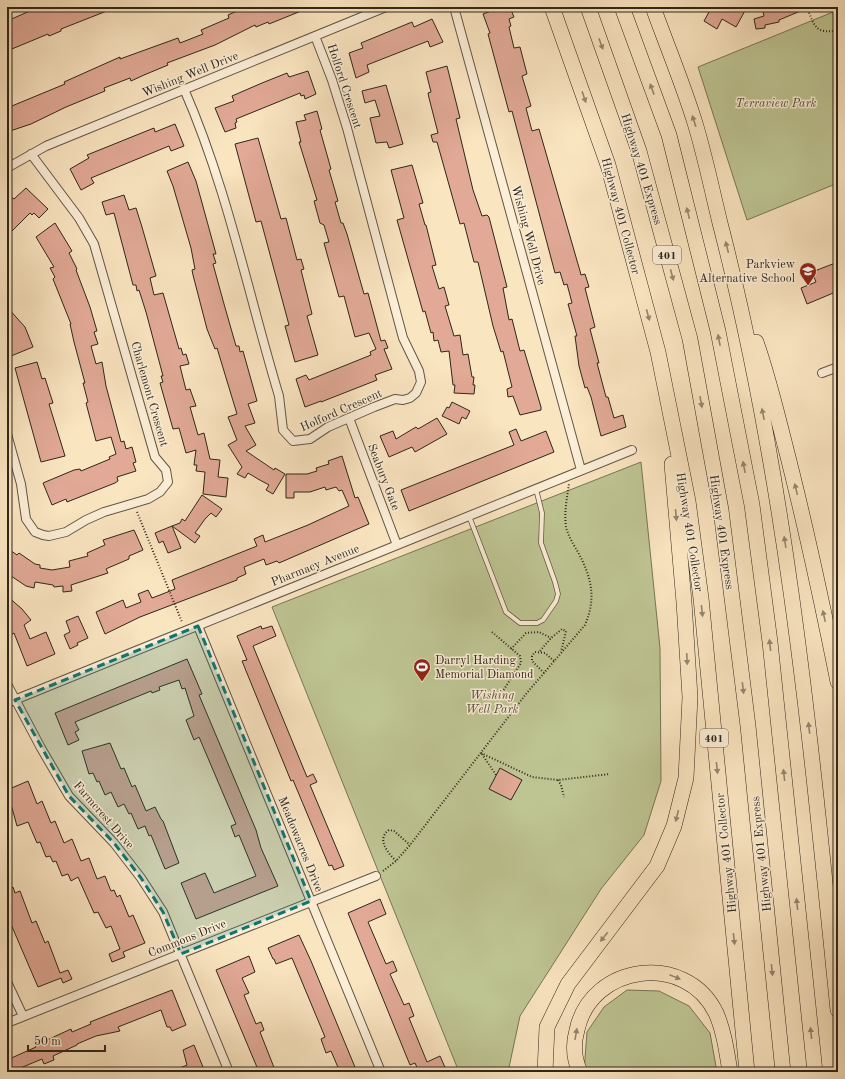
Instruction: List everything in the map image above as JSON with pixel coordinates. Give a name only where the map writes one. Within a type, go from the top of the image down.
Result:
[{"type":"highway","name":"Highway 401 Collector","points":[[552,7],[608,165],[658,352],[688,501],[701,598],[747,1072]]},
{"type":"highway","name":"Highway 401 Express","points":[[588,7],[639,151],[692,354],[721,510],[747,718],[783,1072]]},
{"type":"highway","name":"401","points":[[622,7],[669,135],[718,331],[752,505],[770,650],[815,1072]]},
{"type":"highway","points":[[653,7],[695,123],[736,285],[772,459],[791,581],[813,767],[838,1010]]},
{"type":"highway","points":[[736,285],[764,367],[788,459],[816,575],[838,682]]},
{"type":"highway","points":[[546,1072],[547,1027],[568,984],[657,866],[674,826],[686,778],[690,697],[684,602],[668,407]]},
{"type":"highway","points":[[813,767],[838,929]]},
{"type":"highway","points":[[580,1072],[575,1057],[576,1035],[581,1016],[591,1000],[606,986],[622,978],[631,975],[654,972],[669,975],[685,982],[700,992],[708,1001],[720,1025],[730,1072]]},
{"type":"street","name":"Wishing Well Drive","points":[[7,168],[31,154],[184,89],[386,7]]},
{"type":"street","name":"Wishing Well Drive","points":[[454,7],[581,470]]},
{"type":"street","name":"Holford Crescent","points":[[184,89],[200,125],[219,180],[279,396],[283,430],[293,441],[310,439],[328,427],[348,418],[395,399],[403,400],[410,398],[416,393],[421,382],[419,371],[403,338],[347,128],[332,80],[315,36]]},
{"type":"street","name":"Charlemont Crescent","points":[[7,434],[21,484],[26,519],[35,532],[49,536],[66,532],[86,520],[133,502],[148,499],[166,487],[168,482],[166,470],[155,457],[94,244],[79,218],[31,154]]},
{"type":"street","points":[[822,373],[838,367]]},
{"type":"street","name":"Seabury Gate","points":[[348,418],[397,545]]},
{"type":"street","name":"Pharmacy Avenue","points":[[7,703],[632,450]]},
{"type":"street","name":"Meadowacres Drive","points":[[198,626],[381,1072]]},
{"type":"street","name":"Farmcrest Drive","points":[[7,684],[41,748],[69,796],[114,843],[141,878],[163,912],[229,1072]]},
{"type":"street","name":"Commons Drive","points":[[7,1023],[376,876]]},
{"type":"street","points":[[7,982],[23,1016]]},
{"type":"lane","points":[[469,516],[506,612],[520,623],[537,623],[548,615],[558,594],[541,543],[542,513],[536,489]]},
{"type":"path","points":[[807,7],[815,25],[820,30],[827,32],[838,30]]},
{"type":"path","points":[[376,876],[396,861],[410,845],[544,673],[585,625],[589,616],[592,599],[592,587],[589,573],[566,528],[565,509],[571,475]]},
{"type":"path","points":[[133,502],[186,631]]},
{"type":"path","points":[[544,673],[532,661],[532,656],[535,652],[540,651],[551,638],[562,629],[566,631],[566,637],[560,655]]},
{"type":"path","points":[[492,632],[520,656],[521,663],[501,694]]},
{"type":"path","points":[[511,648],[526,633],[540,632],[551,638]]},
{"type":"path","points":[[540,651],[554,661]]},
{"type":"path","points":[[481,753],[496,775]]},
{"type":"path","points":[[481,753],[524,775],[558,780],[610,774]]},
{"type":"path","points":[[558,780],[564,797]]},
{"type":"path","points":[[396,861],[384,846],[383,838],[386,832],[389,830],[394,831],[410,845]]},
{"type":"highlighted area","points":[[198,626],[311,901],[181,954],[163,912],[141,878],[114,843],[69,796],[15,700]]},
{"type":"green space","name":"Terraview Park","points":[[838,10],[838,183],[747,220],[698,67]]},
{"type":"green space","name":"Wishing Well Park","points":[[641,462],[660,648],[661,781],[644,835],[601,889],[520,1016],[508,1072],[459,1072],[272,607]]},
{"type":"green space","points":[[627,990],[659,991],[689,1006],[710,1033],[717,1072],[584,1072],[587,1032],[604,1007]]},
{"type":"building","points":[[39,7],[117,7],[61,29],[61,31],[49,36],[48,34],[7,51],[7,21]]},
{"type":"building","points":[[246,7],[311,7],[269,24],[268,22],[256,27],[255,25],[215,45],[167,63],[168,65],[131,81],[130,78],[104,88],[105,91],[66,107],[31,124],[7,132],[7,108],[65,84],[64,82],[120,57],[120,59],[178,38],[180,43],[203,34],[201,30],[229,18],[228,15]]},
{"type":"building","points":[[505,7],[507,11],[511,10],[514,17],[509,19],[511,26],[509,27],[514,48],[520,47],[527,74],[522,76],[531,106],[526,108],[532,131],[539,129],[581,275],[585,274],[589,287],[585,288],[595,327],[590,329],[606,397],[608,397],[614,418],[623,415],[626,427],[601,436],[591,397],[587,387],[585,388],[579,366],[575,336],[577,336],[568,304],[572,303],[567,284],[564,285],[560,272],[555,273],[512,111],[509,112],[488,34],[490,33],[483,14]]},
{"type":"building","points":[[699,7],[747,7],[736,27],[722,19],[717,29],[704,21],[709,12]]},
{"type":"building","points":[[762,7],[810,7],[779,20],[779,22],[765,25],[765,28],[756,29],[754,19],[764,16]]},
{"type":"building","points":[[432,19],[443,42],[430,47],[428,41],[367,65],[369,72],[356,78],[349,53],[363,48],[361,43],[412,22],[414,27]]},
{"type":"building","points":[[447,66],[460,118],[456,119],[473,190],[482,216],[487,215],[489,217],[507,287],[503,288],[509,320],[512,319],[520,351],[524,350],[541,410],[520,415],[513,396],[508,397],[507,389],[512,387],[503,351],[501,352],[493,326],[478,262],[474,262],[464,223],[460,224],[437,142],[433,142],[431,135],[438,133],[428,93],[431,92],[426,72]]},
{"type":"building","points":[[308,71],[316,94],[305,99],[304,95],[301,96],[300,93],[236,119],[236,128],[225,132],[215,108],[234,101],[232,96],[287,73],[289,77]]},
{"type":"building","points":[[386,85],[403,144],[389,148],[387,142],[376,143],[370,118],[380,116],[375,100],[365,103],[362,91]]},
{"type":"building","points":[[317,111],[322,129],[320,130],[331,169],[329,170],[338,201],[335,202],[341,223],[343,223],[347,234],[364,294],[368,293],[381,341],[385,340],[388,348],[384,349],[392,369],[375,375],[377,380],[305,407],[296,379],[306,375],[309,380],[371,355],[370,352],[376,349],[369,333],[355,337],[344,296],[339,297],[324,243],[329,242],[324,225],[320,223],[314,201],[317,200],[299,142],[301,142],[296,122],[306,120],[304,115]]},
{"type":"building","points":[[175,124],[184,146],[171,151],[169,146],[91,178],[94,183],[81,190],[70,169],[89,158],[87,155],[154,128],[155,132]]},
{"type":"building","points":[[258,138],[281,219],[286,218],[297,260],[301,259],[304,269],[301,270],[312,314],[307,316],[318,355],[295,362],[285,326],[289,325],[261,221],[256,222],[235,144]]},
{"type":"building","points":[[188,162],[196,181],[216,254],[213,254],[216,263],[213,264],[236,346],[239,346],[240,352],[243,351],[257,401],[248,404],[255,423],[245,426],[256,445],[246,451],[274,470],[275,468],[285,474],[273,494],[266,490],[269,485],[248,473],[245,478],[237,474],[242,467],[228,445],[237,440],[228,417],[237,414],[217,348],[215,349],[207,329],[192,270],[195,269],[191,248],[173,186],[167,171]]},
{"type":"building","points":[[412,165],[423,203],[419,204],[436,265],[432,266],[439,289],[444,287],[449,305],[445,306],[454,336],[460,335],[463,355],[468,354],[472,377],[474,377],[474,394],[454,393],[455,385],[453,385],[449,351],[441,352],[438,340],[434,341],[433,332],[431,333],[425,311],[423,312],[397,220],[404,218],[391,170]]},
{"type":"building","points":[[26,188],[48,209],[39,218],[34,213],[32,215],[30,213],[7,236],[7,201],[11,197],[14,199]]},
{"type":"building","points":[[124,195],[129,210],[136,208],[142,227],[156,276],[150,278],[154,295],[163,293],[179,349],[181,348],[183,355],[186,354],[189,364],[180,366],[186,390],[190,389],[196,406],[190,407],[198,435],[204,433],[210,459],[220,460],[218,477],[228,478],[226,497],[203,494],[205,472],[196,471],[197,465],[194,465],[196,450],[186,453],[179,428],[173,429],[160,383],[163,382],[161,376],[163,376],[146,312],[139,290],[137,291],[136,285],[133,285],[114,213],[106,215],[102,202]]},
{"type":"building","points":[[55,223],[72,251],[69,253],[77,269],[76,270],[97,331],[94,332],[98,344],[91,346],[96,364],[102,362],[106,386],[121,442],[124,441],[126,449],[132,447],[136,462],[133,463],[136,471],[117,477],[118,481],[115,483],[67,502],[66,499],[52,505],[43,483],[74,470],[80,469],[81,471],[110,459],[109,457],[116,454],[111,437],[96,441],[86,403],[88,402],[83,383],[85,383],[74,342],[71,324],[53,279],[55,277],[50,268],[54,267],[36,237]]},
{"type":"building","points":[[838,262],[838,291],[807,304],[801,288],[816,282],[812,272]]},
{"type":"building","points":[[7,307],[25,327],[33,347],[11,356],[7,346]]},
{"type":"building","points":[[37,362],[42,379],[45,378],[53,403],[49,404],[65,456],[41,462],[15,368]]},
{"type":"building","points":[[452,402],[470,411],[466,419],[462,417],[459,424],[442,416]]},
{"type":"building","points":[[437,418],[447,434],[415,452],[412,447],[389,457],[380,436],[393,431],[396,439],[416,427],[418,429]]},
{"type":"building","points":[[516,429],[521,441],[546,431],[554,452],[409,511],[401,490],[514,445],[509,432]]},
{"type":"building","points":[[342,456],[355,498],[358,497],[369,524],[279,563],[277,561],[266,565],[264,559],[244,567],[246,574],[237,578],[237,580],[140,617],[105,634],[96,612],[123,600],[126,608],[141,602],[138,594],[148,590],[152,598],[175,589],[172,580],[257,546],[254,539],[263,535],[265,542],[308,525],[349,506],[342,490],[339,491],[336,487],[326,490],[325,487],[310,492],[294,492],[294,498],[286,498],[286,474],[307,474],[317,471],[316,468],[329,464],[328,461]]},
{"type":"building","points":[[202,495],[222,509],[216,517],[211,513],[205,519],[195,533],[200,536],[195,543],[172,526],[180,523],[182,519],[185,521]]},
{"type":"building","points":[[172,526],[181,548],[168,553],[163,541],[159,543],[155,533]]},
{"type":"building","points":[[134,530],[143,550],[129,556],[129,559],[106,569],[108,573],[71,585],[72,591],[63,592],[63,586],[54,587],[53,585],[35,582],[34,588],[26,586],[8,574],[11,569],[7,566],[7,548],[17,555],[19,553],[35,564],[40,565],[40,568],[52,570],[70,567],[69,561],[88,556],[87,553],[105,545],[103,540]]},
{"type":"building","points":[[7,596],[22,609],[31,620],[24,625],[30,639],[46,632],[55,654],[27,666],[14,633],[11,635],[7,630],[7,624],[11,621],[9,619],[12,616],[7,612]]},
{"type":"building","points":[[78,616],[88,638],[77,643],[78,645],[70,649],[64,635],[70,632],[66,621]]},
{"type":"building","points":[[261,626],[262,629],[272,626],[276,636],[253,646],[307,777],[313,774],[317,782],[310,785],[344,866],[334,870],[332,865],[329,866],[293,780],[291,781],[242,661],[247,660],[237,636]]},
{"type":"building","points":[[187,659],[202,694],[199,695],[278,886],[196,919],[181,883],[205,873],[214,893],[256,876],[239,835],[235,837],[231,826],[236,824],[199,737],[194,740],[186,720],[194,716],[185,688],[182,689],[179,680],[159,687],[160,690],[152,693],[151,691],[75,722],[79,730],[75,732],[79,740],[68,745],[55,713]]},
{"type":"building","points":[[110,743],[121,769],[124,768],[132,787],[135,785],[146,811],[155,807],[163,821],[179,863],[165,869],[151,835],[149,836],[145,826],[138,829],[131,813],[129,814],[124,804],[118,807],[111,792],[105,795],[99,781],[97,782],[93,773],[89,774],[82,751]]},
{"type":"building","points":[[500,768],[522,780],[511,800],[489,789]]},
{"type":"building","points":[[28,781],[37,804],[42,801],[51,823],[55,821],[64,843],[72,839],[81,861],[89,858],[97,879],[105,876],[111,891],[114,890],[117,897],[120,895],[129,917],[133,915],[145,943],[123,952],[125,957],[112,962],[109,954],[120,949],[111,926],[106,928],[98,912],[94,913],[78,877],[71,881],[68,874],[62,876],[56,861],[53,862],[50,856],[46,857],[40,842],[37,843],[28,822],[17,826],[7,790]]},
{"type":"building","points":[[13,887],[15,893],[20,891],[32,923],[36,921],[45,943],[48,941],[60,973],[68,970],[72,979],[63,983],[61,978],[38,987],[10,922],[7,923],[7,890]]},
{"type":"building","points":[[380,899],[386,914],[368,922],[386,964],[393,961],[397,971],[390,974],[404,1005],[409,1003],[414,1016],[409,1018],[427,1062],[440,1056],[447,1072],[419,1072],[415,1063],[410,1065],[348,913]]},
{"type":"building","points":[[299,935],[357,1072],[340,1072],[331,1051],[326,1053],[321,1039],[325,1037],[292,958],[276,964],[268,948]]},
{"type":"building","points":[[249,956],[255,972],[242,978],[249,993],[244,995],[256,1024],[261,1022],[264,1030],[260,1032],[275,1070],[270,1072],[259,1072],[216,970]]},
{"type":"building","points":[[172,990],[186,1025],[172,1031],[170,1027],[167,1027],[161,1010],[118,1027],[120,1031],[96,1036],[77,1044],[53,1056],[54,1060],[44,1064],[42,1059],[18,1069],[19,1072],[7,1072],[7,1060],[36,1047],[34,1042],[46,1037],[47,1040],[71,1029],[72,1032],[91,1024],[90,1022]]},
{"type":"building","points":[[194,1045],[205,1072],[170,1072],[187,1065],[183,1050]]},
{"type":"place","name":"Parkview Alternative School","points":[[808,286]]},
{"type":"place","name":"Darryl Harding Memorial Diamond","points":[[422,682]]}]
